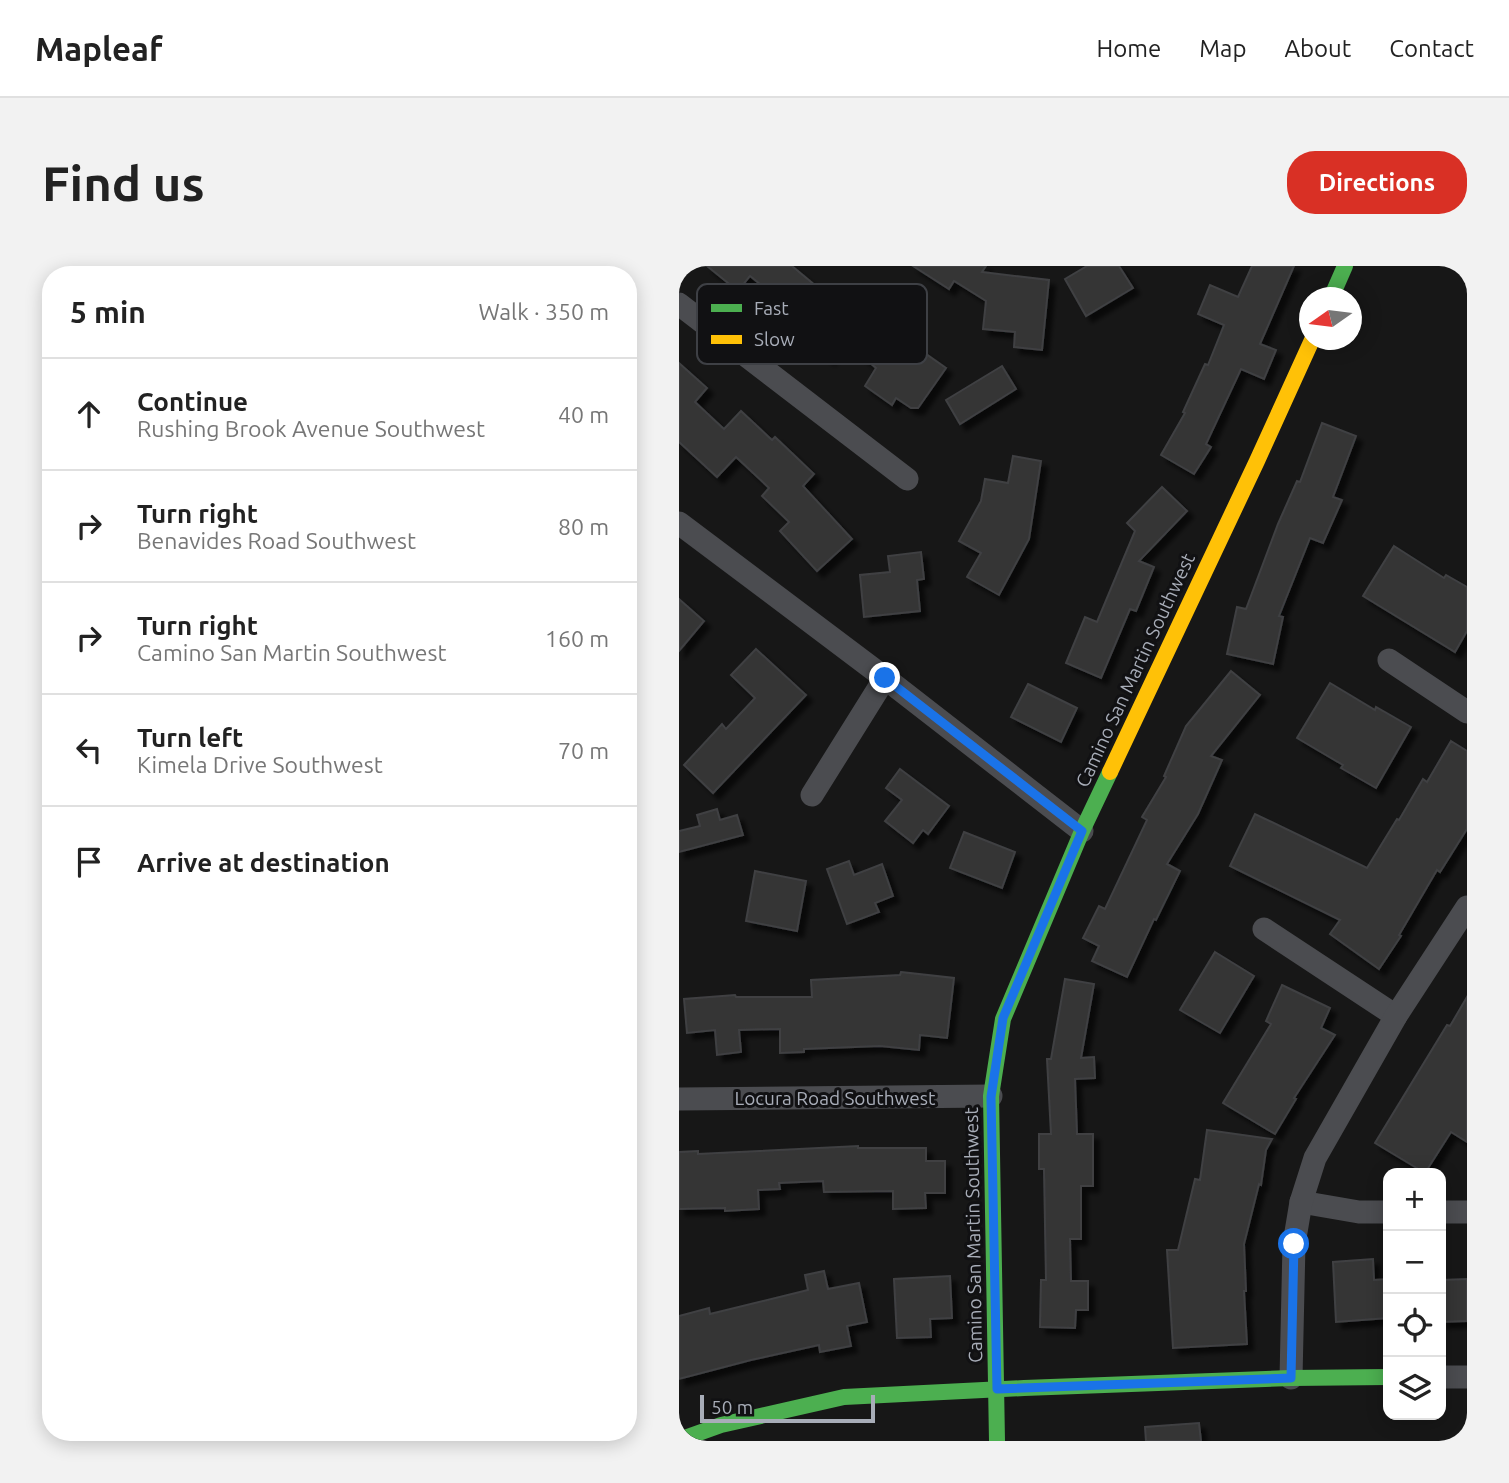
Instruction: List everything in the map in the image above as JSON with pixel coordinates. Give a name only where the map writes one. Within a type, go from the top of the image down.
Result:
[{"type":"street","points":[[1336,287],[1345,266]]},
{"type":"street","points":[[679,304],[697,318]]},
{"type":"street","name":"Camino San Martin Southwest","points":[[997,1441],[991,1097],[1003,1018],[1082,831],[1307,350]]},
{"type":"street","points":[[757,364],[907,479]]},
{"type":"street","points":[[679,523],[1082,831]]},
{"type":"street","points":[[1389,660],[1467,712]]},
{"type":"street","points":[[812,795],[885,678]]},
{"type":"street","points":[[1291,1378],[1294,1244],[1301,1202],[1315,1158],[1396,1016],[1467,907]]},
{"type":"street","points":[[1264,929],[1396,1016]]},
{"type":"street","name":"Locura Road Southwest","points":[[679,1099],[991,1097]]},
{"type":"street","points":[[1301,1202],[1359,1212],[1383,1212]]},
{"type":"street","points":[[1446,1212],[1467,1212]]},
{"type":"street","points":[[679,1440],[721,1425],[844,1396],[1291,1378],[1383,1377]]},
{"type":"street","points":[[1446,1377],[1467,1377]]},
{"type":"building","points":[[707,266],[792,266],[814,284],[760,284],[750,276],[744,284],[729,284]]},
{"type":"building","points":[[913,266],[986,266],[982,272],[1049,280],[1042,350],[1014,347],[1015,332],[983,329],[986,301],[954,281],[949,289]]},
{"type":"building","points":[[1087,266],[1119,266],[1133,288],[1086,316],[1065,279]]},
{"type":"building","points":[[1252,266],[1294,266],[1260,344],[1276,350],[1264,379],[1241,369],[1206,444],[1211,447],[1194,474],[1161,455],[1185,413],[1183,412],[1205,364],[1208,365],[1224,325],[1198,314],[1210,285],[1238,297]]},
{"type":"building","points":[[927,355],[946,368],[918,408],[911,408],[896,398],[892,405],[865,386],[876,368],[871,364],[927,364]]},
{"type":"building","points":[[679,363],[707,388],[695,402],[724,429],[741,411],[772,440],[775,437],[814,474],[803,486],[852,539],[817,571],[780,531],[789,522],[762,496],[769,488],[736,457],[717,477],[679,442]]},
{"type":"building","points":[[1002,366],[1016,389],[960,424],[946,400]]},
{"type":"building","points":[[1322,423],[1356,436],[1333,497],[1342,500],[1323,543],[1310,538],[1279,616],[1283,617],[1273,664],[1227,654],[1237,607],[1246,609],[1278,524],[1297,481],[1300,482]]},
{"type":"building","points":[[1013,456],[1041,461],[1029,539],[999,595],[967,577],[981,553],[959,541],[981,501],[985,479],[1008,483]]},
{"type":"building","points":[[1162,487],[1187,511],[1139,561],[1154,567],[1136,611],[1130,609],[1101,678],[1066,663],[1085,617],[1097,622],[1135,531],[1127,523]]},
{"type":"building","points":[[1394,546],[1444,578],[1446,575],[1467,587],[1467,631],[1455,652],[1363,596]]},
{"type":"building","points":[[921,552],[924,579],[917,580],[920,611],[864,617],[860,575],[890,572],[888,556]]},
{"type":"building","points":[[679,599],[704,621],[679,651]]},
{"type":"building","points":[[756,649],[806,695],[713,793],[684,765],[722,724],[726,729],[755,698],[731,675]]},
{"type":"building","points":[[1231,671],[1260,695],[1211,756],[1222,760],[1198,814],[1167,864],[1180,871],[1127,977],[1092,961],[1099,946],[1083,938],[1099,906],[1105,909],[1147,820],[1142,817],[1166,777],[1164,776],[1186,726]]},
{"type":"building","points":[[1330,683],[1375,710],[1376,707],[1411,727],[1376,788],[1297,738]]},
{"type":"building","points":[[1028,684],[1077,708],[1061,742],[1011,717]]},
{"type":"building","points":[[1451,741],[1467,751],[1467,829],[1440,872],[1437,870],[1399,935],[1401,936],[1379,969],[1330,934],[1340,920],[1230,866],[1255,814],[1367,868],[1423,779],[1427,782]]},
{"type":"building","points":[[900,769],[949,806],[928,834],[923,830],[913,843],[885,821],[902,800],[886,788]]},
{"type":"building","points":[[717,809],[720,820],[737,815],[743,835],[679,852],[679,831],[700,826],[697,815]]},
{"type":"building","points":[[964,832],[1015,852],[1002,888],[950,868]]},
{"type":"building","points":[[849,861],[854,875],[882,864],[893,896],[875,903],[879,912],[847,924],[827,869]]},
{"type":"building","points":[[755,871],[806,881],[797,931],[746,921]]},
{"type":"building","points":[[1215,952],[1254,976],[1220,1033],[1180,1010]]},
{"type":"building","points":[[901,972],[954,978],[947,1038],[920,1035],[919,1050],[880,1046],[804,1049],[804,1052],[780,1053],[780,1029],[739,1030],[741,1052],[717,1055],[715,1030],[687,1033],[684,999],[735,995],[812,997],[811,980],[900,975]]},
{"type":"building","points":[[1065,979],[1094,984],[1081,1058],[1094,1057],[1095,1078],[1075,1079],[1077,1134],[1093,1134],[1093,1186],[1081,1186],[1081,1239],[1070,1239],[1071,1281],[1088,1281],[1088,1310],[1076,1310],[1075,1328],[1040,1327],[1041,1280],[1046,1280],[1044,1169],[1039,1169],[1039,1134],[1051,1134],[1047,1059],[1051,1059]]},
{"type":"building","points":[[1282,985],[1330,1008],[1321,1028],[1335,1035],[1294,1098],[1296,1099],[1275,1134],[1223,1103],[1271,1024],[1266,1021]]},
{"type":"building","points":[[1467,997],[1467,1142],[1451,1132],[1428,1168],[1417,1168],[1375,1143],[1447,1025],[1450,1026]]},
{"type":"building","points":[[1207,1130],[1272,1139],[1266,1150],[1261,1185],[1259,1184],[1244,1244],[1247,1344],[1173,1348],[1167,1250],[1178,1250],[1195,1179],[1200,1180]]},
{"type":"building","points":[[858,1146],[926,1148],[926,1161],[945,1161],[945,1193],[925,1193],[926,1208],[893,1209],[893,1191],[824,1192],[823,1181],[779,1183],[780,1189],[758,1190],[759,1209],[679,1209],[679,1152],[698,1151],[698,1154]]},
{"type":"building","points":[[1373,1259],[1374,1280],[1383,1279],[1383,1318],[1336,1322],[1333,1262]]},
{"type":"building","points":[[824,1271],[828,1289],[859,1283],[867,1322],[847,1326],[851,1346],[820,1352],[819,1345],[679,1379],[679,1316],[709,1308],[710,1314],[808,1290],[805,1275]]},
{"type":"building","points":[[950,1276],[952,1318],[930,1319],[931,1337],[897,1338],[894,1279]]},
{"type":"building","points":[[1467,1279],[1467,1321],[1446,1322],[1446,1280]]},
{"type":"building","points":[[1199,1423],[1201,1441],[1146,1441],[1145,1427]]},
{"type":"traffic: fast","points":[[1336,287],[1345,266]]},
{"type":"traffic: fast","points":[[997,1441],[991,1096],[1003,1019],[1082,831],[1110,772]]},
{"type":"traffic: fast","points":[[679,1440],[721,1425],[844,1397],[1291,1378],[1383,1377]]},
{"type":"traffic: slow","points":[[1110,772],[1307,350]]},
{"type":"route","points":[[885,678],[1082,831],[1003,1018],[991,1097],[997,1389],[1291,1378],[1294,1244]]}]
